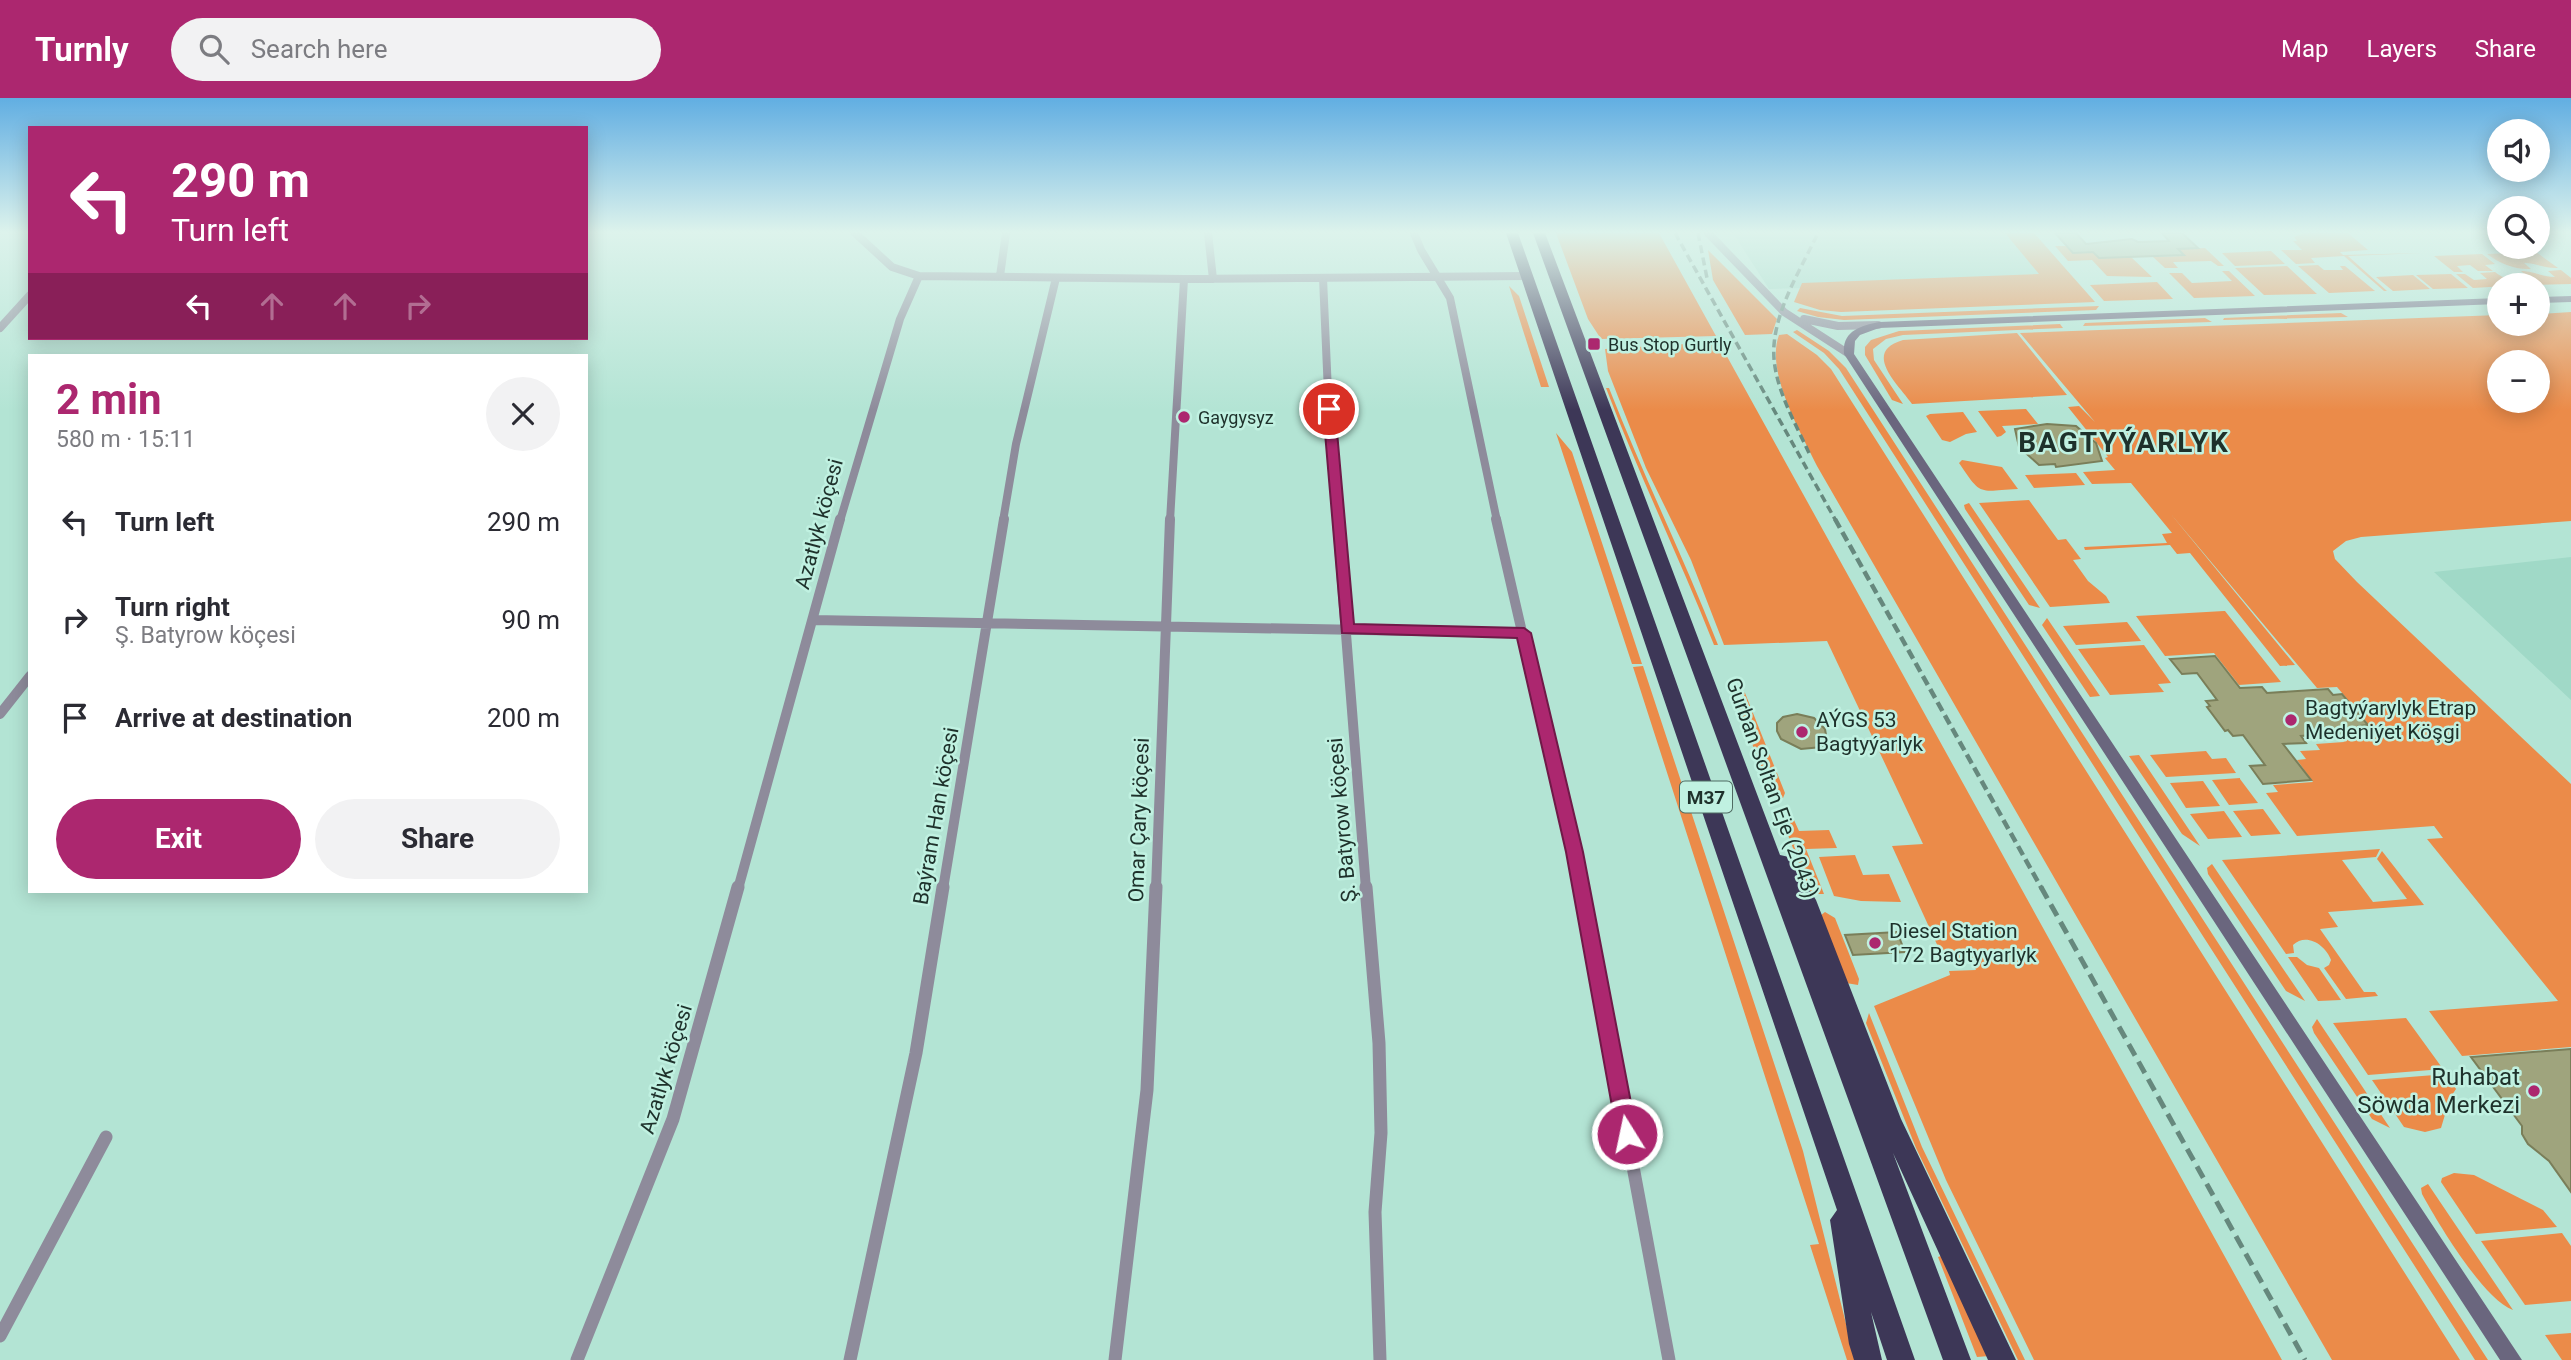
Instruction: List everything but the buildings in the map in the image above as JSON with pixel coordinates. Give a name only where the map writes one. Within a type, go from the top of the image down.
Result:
[{"type":"highway","name":"M37","points":[[1531,292],[1901,1360]]},
{"type":"highway","name":"Gurban Soltan Eje (2043)","points":[[1561,292],[1957,1360]]},
{"type":"highway","points":[[1760,828],[1805,900],[1895,1133],[2003,1360]]},
{"type":"highway","points":[[1847,1008],[1894,1189]]},
{"type":"highway","points":[[1834,1167],[1868,1360]]},
{"type":"street","name":"Azatlyk köçesi","points":[[577,1360],[673,1119],[859,450],[912,292]]},
{"type":"street","name":"Baýram Han köçesi","points":[[850,1360],[916,1053],[1016,444],[1053,292]]},
{"type":"street","name":"Omar Çary köçesi","points":[[1115,1360],[1150,1050],[1172,464],[1183,292]]},
{"type":"street","name":"Ş. Batyrow köçesi","points":[[1324,292],[1331,461],[1347,629],[1379,1042],[1381,1133],[1375,1212],[1380,1360]]},
{"type":"street","points":[[1447,292],[1498,528],[1574,852],[1668,1360]]},
{"type":"street","points":[[1765,292],[1784,312],[1849,354]]},
{"type":"street","points":[[0,328],[28,297]]},
{"type":"street","points":[[2550,300],[2571,299]]},
{"type":"street","points":[[1784,312],[1838,326],[1879,326],[2487,302]]},
{"type":"street","points":[[1879,326],[1859,330],[1847,346],[1849,354],[2512,1360]]},
{"type":"street","points":[[813,621],[988,621],[1524,633]]},
{"type":"street","points":[[0,714],[28,679]]},
{"type":"street","points":[[0,1336],[106,1138]]},
{"type":"shaded area","points":[[1511,292],[1519,296],[1549,387],[1541,387]]},
{"type":"shaded area","points":[[1578,292],[1692,292],[1716,336],[1601,339],[1588,319]]},
{"type":"shaded area","points":[[1720,292],[1750,292],[1777,319],[1772,334],[1745,335]]},
{"type":"shaded area","points":[[1798,292],[2086,292],[2095,302],[1841,312],[1820,310],[1794,302]]},
{"type":"shaded area","points":[[2096,292],[2166,292],[2173,299],[2104,301]]},
{"type":"shaded area","points":[[2188,292],[2251,292],[2255,296],[2194,298]]},
{"type":"shaded area","points":[[2261,292],[2317,294],[2264,295]]},
{"type":"shaded area","points":[[2099,306],[2096,310],[1844,320],[1797,311],[1800,308],[1842,316]]},
{"type":"shaded area","points":[[2571,312],[2571,521],[2361,537],[2346,541],[2333,551],[2335,559],[2357,582],[2571,784],[2571,1047],[2462,1056],[2429,1011],[2558,1001],[2427,839],[2443,838],[2434,826],[2297,836],[2266,793],[2278,792],[2273,785],[2313,782],[2297,760],[2306,759],[2300,751],[2320,750],[2316,744],[2344,742],[2340,735],[2375,732],[2337,687],[2317,688],[2170,513],[2295,665],[2280,666],[2190,553],[2177,554],[2170,545],[2085,550],[2084,547],[2167,543],[2162,534],[2172,533],[2131,483],[2092,484],[2083,472],[2115,470],[2105,458],[2108,457],[2068,407],[2079,406],[2095,422],[2020,333],[2487,315],[2487,336],[2550,336],[2550,313]]},
{"type":"shaded area","points":[[2341,313],[2348,317],[2223,320],[2224,318]]},
{"type":"shaded area","points":[[2205,318],[2212,322],[2083,326],[2085,323]]},
{"type":"shaded area","points":[[2060,324],[2063,328],[1903,335],[1886,339],[1873,349],[1874,360],[1903,404],[1892,400],[1865,355],[1865,347],[1871,340],[1899,331]]},
{"type":"shaded area","points":[[1797,330],[1829,351],[1846,368],[2488,1360],[2475,1360],[1839,369],[1824,353],[1793,332]]},
{"type":"shaded area","points":[[2017,333],[2067,395],[1912,404],[1886,369],[1885,352],[1891,345],[1903,340]]},
{"type":"shaded area","points":[[1787,334],[1817,355],[1831,369],[2460,1360],[2332,1360],[1817,466],[1794,420],[1781,384],[1776,350],[1779,335]]},
{"type":"shaded area","points":[[1719,342],[2282,1360],[2034,1360],[1946,1180],[1874,1006],[1950,975],[1949,971],[1976,970],[1972,961],[1945,962],[1892,846],[1923,844],[1827,641],[1724,645],[1691,560],[1646,468],[1608,371],[1605,349]]},
{"type":"shaded area","points":[[1606,388],[1609,388],[1718,645],[1714,645]]},
{"type":"shaded area","points":[[2026,409],[2038,424],[2002,426],[2006,432],[1997,437],[1978,411]]},
{"type":"shaded area","points":[[1963,412],[1977,432],[1950,442],[1942,440],[1926,416],[1930,414]]},
{"type":"shaded area","points":[[1556,433],[1572,452],[1642,664],[1632,664]]},
{"type":"shaded area","points":[[1962,460],[2002,467],[2018,489],[1982,490],[1972,482],[1959,463]]},
{"type":"shaded area","points":[[2076,473],[2085,485],[2034,488],[2025,475]]},
{"type":"shaded area","points":[[2029,500],[2058,540],[2066,539],[2081,559],[2073,560],[2088,581],[2106,596],[2110,603],[2050,607],[1979,503]]},
{"type":"shaded area","points":[[1969,503],[2040,608],[2029,605],[1965,509],[1964,505]]},
{"type":"shaded area","points":[[2571,557],[2571,700],[2434,572]]},
{"type":"shaded area","points":[[2225,611],[2281,682],[2239,685],[2214,653],[2165,656],[2136,616]]},
{"type":"shaded area","points":[[2047,618],[2100,696],[2090,697],[2042,625]]},
{"type":"shaded area","points":[[2127,622],[2141,641],[2076,645],[2063,626]]},
{"type":"shaded area","points":[[2144,645],[2171,683],[2158,684],[2164,692],[2110,695],[2078,649]]},
{"type":"shaded area","points":[[1643,666],[1803,1151],[1855,1360],[1847,1360],[1810,1245],[1819,1244],[1633,667]]},
{"type":"shaded area","points":[[1737,689],[1745,693],[1785,793],[1783,798],[1777,798],[1772,793],[1732,694]]},
{"type":"shaded area","points":[[2206,751],[2212,759],[2226,758],[2236,773],[2166,777],[2150,755]]},
{"type":"shaded area","points":[[2139,755],[2200,846],[2182,834],[2129,756]]},
{"type":"shaded area","points":[[2240,778],[2258,803],[2229,805],[2212,780]]},
{"type":"shaded area","points":[[2203,781],[2220,806],[2186,808],[2170,783]]},
{"type":"shaded area","points":[[2263,809],[2281,834],[2251,836],[2233,811]]},
{"type":"shaded area","points":[[2224,811],[2242,837],[2208,839],[2190,814]]},
{"type":"shaded area","points":[[1782,820],[1794,820],[1799,831],[1829,830],[1837,848],[1806,849],[1824,894],[1811,894]]},
{"type":"shaded area","points":[[2380,849],[2376,857],[2342,860],[2373,902],[2407,899],[2377,859],[2382,851],[2424,905],[2328,912],[2338,927],[2320,929],[2364,992],[2375,992],[2378,996],[2346,999],[2324,968],[2331,960],[2325,950],[2315,942],[2304,940],[2293,945],[2294,953],[2286,954],[2222,860]]},
{"type":"shaded area","points":[[1855,855],[1863,875],[1889,874],[1901,902],[1861,901],[1834,896],[1819,857]]},
{"type":"shaded area","points":[[2212,864],[2305,1001],[2286,991],[2208,874],[2207,868]]},
{"type":"shaded area","points":[[1825,912],[1835,918],[1859,979],[1858,985],[1846,983],[1820,916]]},
{"type":"shaded area","points":[[2288,957],[2297,957],[2307,965],[2319,968],[2341,1000],[2318,1001]]},
{"type":"shaded area","points":[[1869,1013],[1922,1147],[2025,1360],[2018,1360],[1916,1148],[1866,1023]]},
{"type":"shaded area","points":[[2406,1018],[2443,1069],[2368,1075],[2333,1023]]},
{"type":"shaded area","points":[[2317,1019],[2390,1128],[2372,1119],[2314,1033],[2312,1027]]},
{"type":"shaded area","points":[[2447,1074],[2456,1089],[2450,1098],[2441,1128],[2425,1132],[2404,1127],[2372,1080]]},
{"type":"shaded area","points":[[2454,1173],[2474,1175],[2543,1210],[2557,1227],[2476,1234],[2441,1182],[2442,1178]]},
{"type":"shaded area","points":[[2428,1184],[2513,1310],[2488,1291],[2450,1241],[2422,1194],[2421,1188]]},
{"type":"shaded area","points":[[2562,1233],[2571,1246],[2571,1301],[2525,1305],[2481,1241]]},
{"type":"shaded area","points":[[1941,1256],[1989,1356],[1977,1357],[1938,1257]]},
{"type":"shaded area","points":[[2571,1333],[2571,1360],[2562,1360],[2545,1335]]},
{"type":"railway","points":[[1708,292],[1836,521]]},
{"type":"railway","points":[[1789,292],[1776,330],[1774,359],[1780,387],[1809,453]]},
{"type":"railway","points":[[1835,519],[2042,889]]},
{"type":"railway","points":[[2041,887],[2305,1360]]},
{"type":"place","name":"Bus Stop Gurtly","points":[[1594,344]]},
{"type":"place","name":"Gaygysyz","points":[[1184,417]]},
{"type":"place","name":"Bagtyýarylyk Etrap Medeniýet Köşgi","points":[[2291,720]]},
{"type":"place","name":"AÝGS 53 Bagtyýarlyk","points":[[1802,732]]},
{"type":"place","name":"Diesel Station 172 Bagtyyarlyk","points":[[1875,943]]},
{"type":"place","name":"Ruhabat Söwda Merkezi","points":[[2534,1091]]},
{"type":"district","name":"BAGTYÝARLYK","points":[[2124,442]]},
{"type":"route","points":[[1329,409],[1331,461],[1347,629],[1524,633],[1574,852],[1627,1134]]}]
